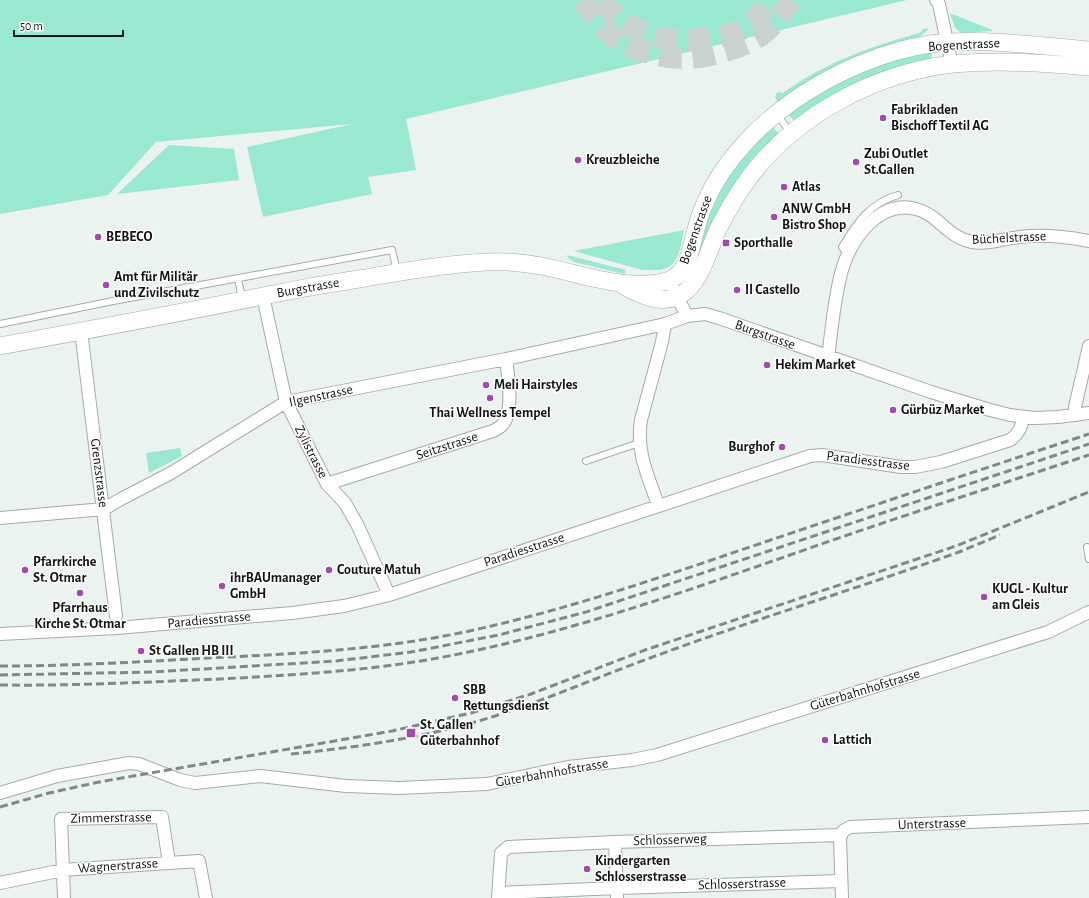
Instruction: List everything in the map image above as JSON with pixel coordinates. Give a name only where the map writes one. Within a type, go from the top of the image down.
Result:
[{"type":"main road","name":"Bogenstrasse","points":[[618,283],[656,284],[675,278],[686,263],[698,222],[715,183],[726,166],[743,145],[793,101],[845,70],[899,51],[947,42],[1019,43],[1089,50]]},
{"type":"main road","name":"Bogenstrasse","points":[[677,296],[685,292],[698,275],[724,218],[745,184],[770,154],[791,134],[817,115],[856,93],[889,79],[920,70],[952,65],[1033,62],[1089,67]]},
{"type":"main road","name":"Burgstrasse","points":[[0,346],[398,272],[488,262],[537,265],[618,283]]},
{"type":"main road","points":[[618,283],[640,295],[653,298],[666,299],[677,296]]},
{"type":"street","points":[[936,0],[939,4],[952,65]]},
{"type":"street","name":"Büchelstrasse","points":[[828,357],[838,287],[842,270],[848,255],[864,229],[880,214],[889,210],[898,207],[926,212],[953,235],[966,241],[990,242],[1016,237],[1060,236],[1089,241]]},
{"type":"street","points":[[658,505],[640,452],[639,443],[641,420],[662,342],[665,324],[687,316],[669,281]]},
{"type":"street","name":"Zylistrasse","points":[[263,296],[286,402],[327,484],[345,503],[358,526],[389,594]]},
{"type":"street","name":"Burgstrasse","points":[[687,316],[705,314],[719,318],[828,357],[967,404],[990,410],[1023,417],[1045,418],[1089,413]]},
{"type":"street","name":"Ilgenstrasse","points":[[0,518],[104,509],[171,473],[286,402],[506,359],[665,324]]},
{"type":"street","name":"Grenzstrasse","points":[[81,331],[116,616]]},
{"type":"street","points":[[1076,415],[1075,407],[1089,346]]},
{"type":"street","name":"Seitzstrasse","points":[[327,484],[493,431],[500,427],[504,423],[508,410],[508,376],[506,359]]},
{"type":"street","name":"Paradiesstrasse","points":[[0,634],[117,628],[292,613],[344,606],[389,594],[658,505],[816,455],[901,467],[927,465],[1010,440],[1015,437],[1020,429],[1023,417]]},
{"type":"street","name":"Güterbahnhofstrasse","points":[[0,793],[57,776],[129,763],[139,764],[180,780],[195,783],[260,776],[280,777],[346,786],[380,788],[431,787],[492,783],[568,767],[632,760],[657,755],[1048,632],[1089,612]]},
{"type":"street","name":"Zimmerstrasse","points":[[63,870],[61,819],[162,817],[169,863]]},
{"type":"street","name":"Unterstrasse","points":[[841,834],[846,829],[853,827],[1089,817]]},
{"type":"street","points":[[841,834],[842,898]]},
{"type":"street","name":"Schlosserweg","points":[[499,895],[501,853],[508,847],[841,834]]},
{"type":"street","points":[[615,842],[617,893]]},
{"type":"street","name":"Wagnerstrasse","points":[[0,883],[63,870],[199,860],[206,898]]},
{"type":"street","points":[[63,870],[64,898]]},
{"type":"street","name":"Schlosserstrasse","points":[[499,895],[617,893],[841,881]]},
{"type":"lane","points":[[777,114],[791,134]]},
{"type":"lane","points":[[848,255],[842,247],[865,214],[882,202],[898,195]]},
{"type":"lane","points":[[0,324],[113,301],[392,250],[398,272]]},
{"type":"lane","points":[[238,279],[243,300]]},
{"type":"lane","points":[[586,461],[639,443]]},
{"type":"lane","points":[[1087,547],[1089,559]]},
{"type":"green space","points":[[0,0],[907,0],[406,119],[416,170],[368,177],[372,194],[263,217],[247,147],[352,124],[156,142],[108,195],[0,214]]},
{"type":"green space","points":[[950,13],[992,31],[961,33],[955,28]]},
{"type":"green space","points":[[923,29],[929,29],[918,38],[880,48],[844,62],[826,71],[793,91],[778,103],[775,96],[778,92],[783,93],[831,64],[866,50],[920,33]]},
{"type":"green space","points":[[932,51],[931,61],[795,122],[787,113],[805,100],[868,67]]},
{"type":"green space","points":[[772,126],[780,135],[691,268],[704,220],[732,170]]},
{"type":"green space","points":[[169,145],[234,149],[239,180],[117,194]]},
{"type":"green space","points":[[684,230],[680,250],[675,261],[669,267],[660,270],[642,270],[574,251]]},
{"type":"green space","points":[[567,255],[626,270],[624,274],[574,262],[568,258]]},
{"type":"green space","points":[[180,448],[182,456],[149,473],[146,453]]},
{"type":"tunnel","points":[[582,0],[612,36],[624,44],[653,54],[684,58],[711,55],[750,42],[767,30],[792,0]]},
{"type":"tunnel","points":[[602,0],[616,16],[638,31],[655,37],[681,40],[695,40],[723,36],[744,28],[763,12],[772,0]]},
{"type":"railway","points":[[0,666],[104,664],[301,653],[363,648],[455,634],[528,617],[635,585],[1089,434]]},
{"type":"railway","points":[[0,675],[152,672],[336,661],[411,652],[499,635],[586,612],[1089,444]]},
{"type":"railway","points":[[0,685],[110,684],[302,674],[384,666],[438,658],[483,649],[572,626],[660,599],[1089,455]]},
{"type":"railway","points":[[0,807],[49,793],[99,782],[392,731],[471,713],[531,694],[645,650],[956,546],[1089,492]]},
{"type":"railway","points":[[291,754],[394,740],[445,730],[495,716],[688,644],[920,566],[1000,535]]},
{"type":"place","name":"Fabrikladen Bischoff Textil AG","points":[[883,118]]},
{"type":"place","name":"Kreuzbleiche","points":[[578,160]]},
{"type":"place","name":"Zubi Outlet St.Gallen","points":[[856,162]]},
{"type":"place","name":"Atlas","points":[[784,187]]},
{"type":"place","name":"ANW GmbH Bistro Shop","points":[[774,217]]},
{"type":"place","name":"BEBECO","points":[[98,237]]},
{"type":"place","name":"Sporthalle","points":[[726,243]]},
{"type":"place","name":"Amt für Militär und Zivilschutz","points":[[106,285]]},
{"type":"place","name":"Il Castello","points":[[737,290]]},
{"type":"place","name":"Hekim Market","points":[[767,365]]},
{"type":"place","name":"Meli Hairstyles","points":[[486,385]]},
{"type":"place","name":"Thai Wellness Tempel","points":[[490,398]]},
{"type":"place","name":"Gürbüz Market","points":[[893,410]]},
{"type":"place","name":"Burghof","points":[[782,447]]},
{"type":"place","name":"Pfarrkirche St. Otmar","points":[[25,570]]},
{"type":"place","name":"Couture Matuh","points":[[329,570]]},
{"type":"place","name":"ihrBAUmanager GmbH","points":[[222,586]]},
{"type":"place","name":"Pfarrhaus Kirche St. Otmar","points":[[80,593]]},
{"type":"place","name":"KUGL - Kultur am Gleis","points":[[984,597]]},
{"type":"place","name":"St Gallen HB III","points":[[141,651]]},
{"type":"place","name":"SBB Rettungsdienst","points":[[455,698]]},
{"type":"place","name":"St. Gallen Güterbahnhof","points":[[411,733]]},
{"type":"place","name":"Lattich","points":[[825,740]]},
{"type":"place","name":"Kindergarten Schlosserstrasse","points":[[587,869]]}]
